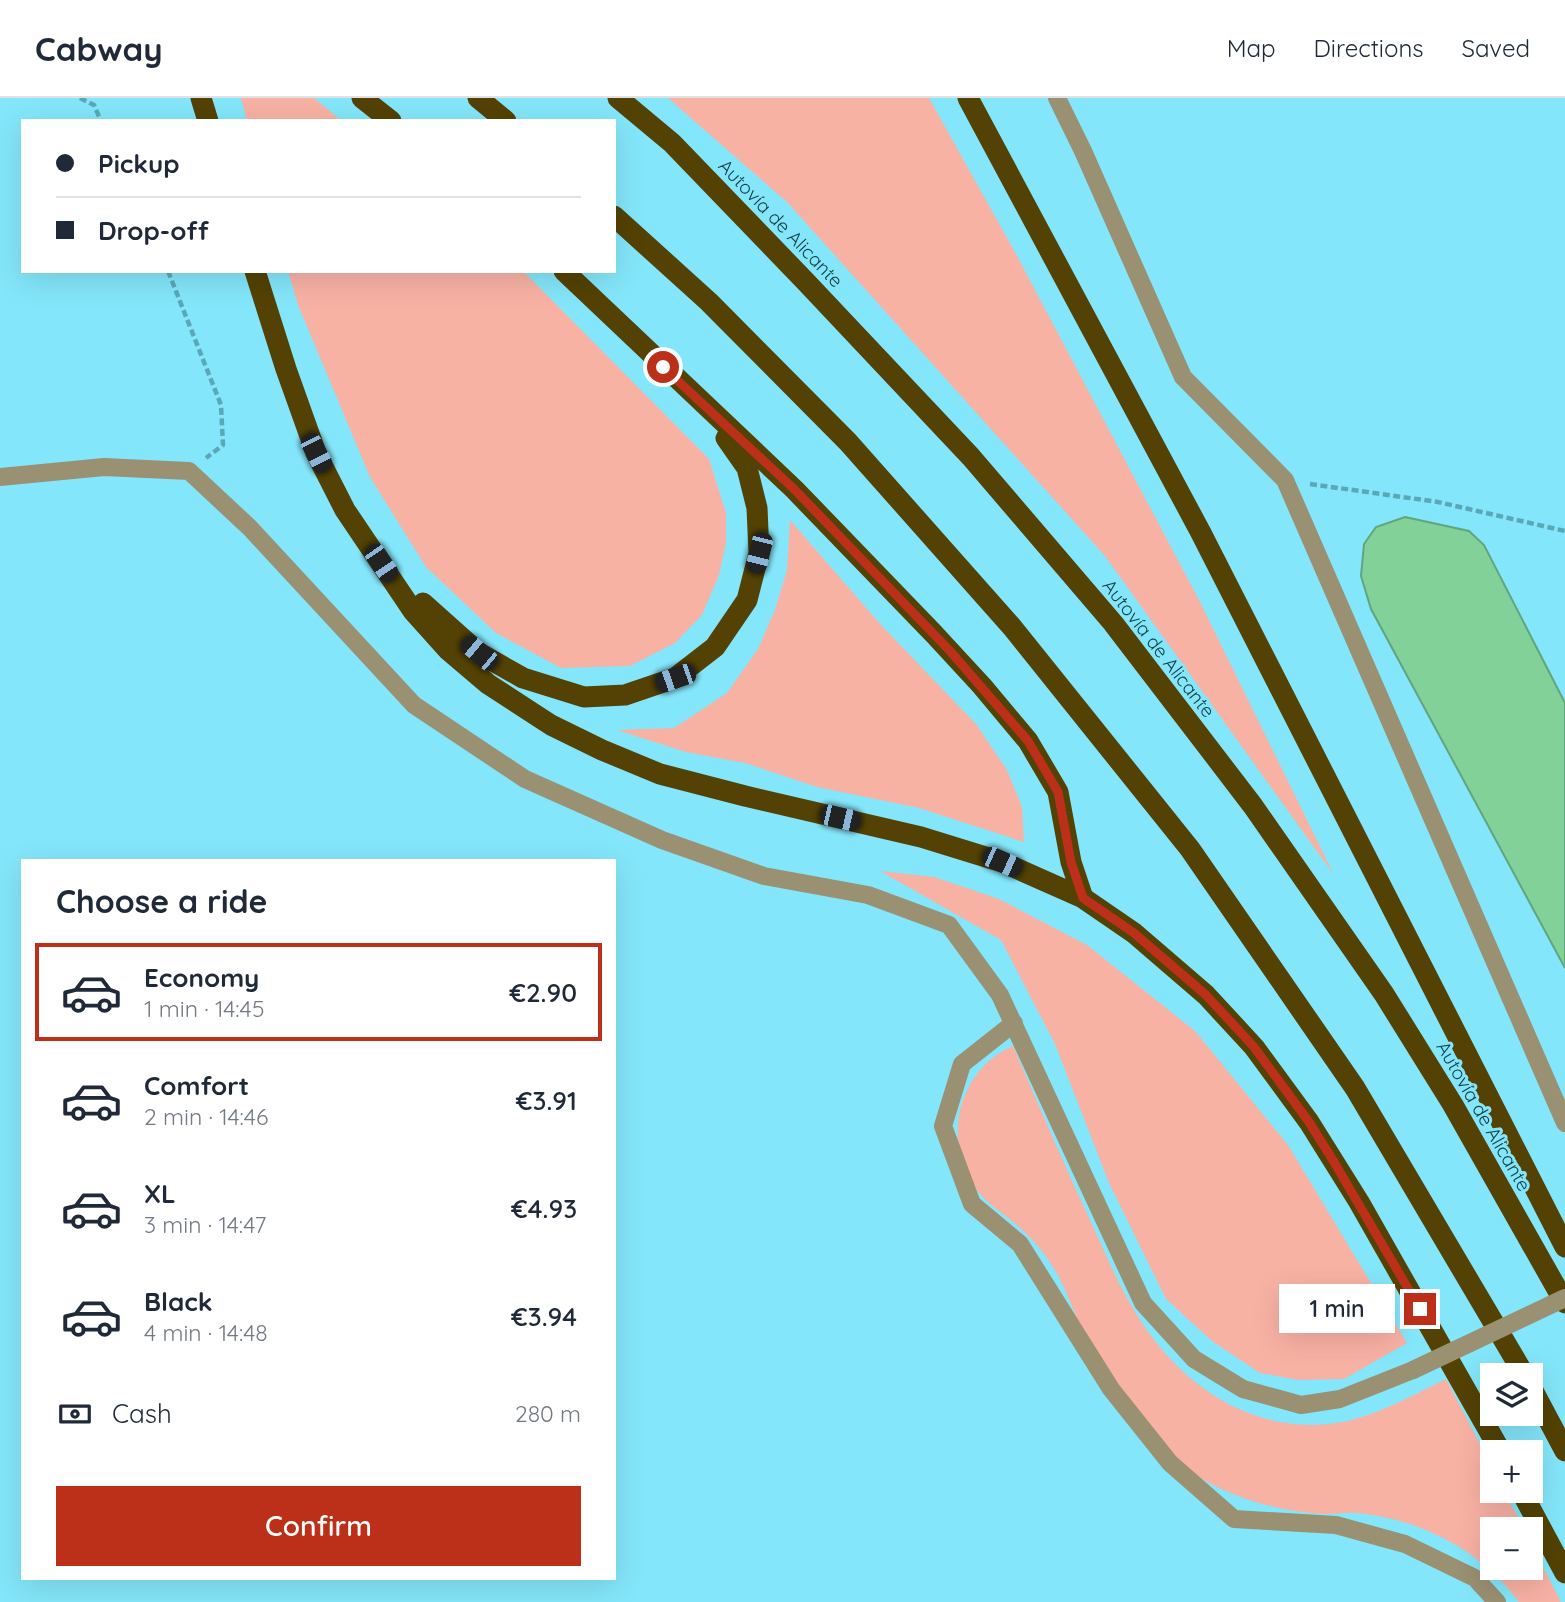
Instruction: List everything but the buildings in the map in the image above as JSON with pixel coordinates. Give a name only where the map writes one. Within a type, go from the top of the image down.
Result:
[{"type":"highway","points":[[201,98],[207,119]]},
{"type":"highway","points":[[362,98],[388,119]]},
{"type":"highway","points":[[478,98],[504,119]]},
{"type":"highway","name":"Autovía de Alicante","points":[[618,98],[672,143],[824,301],[971,457],[1114,623],[1253,806],[1384,994],[1453,1105],[1565,1301]]},
{"type":"highway","points":[[968,98],[1201,533],[1565,1247]]},
{"type":"highway","points":[[616,218],[709,302],[848,442],[1012,627],[1191,849],[1355,1088],[1517,1363]]},
{"type":"highway","points":[[256,273],[316,453],[345,510],[413,611],[447,650],[488,684],[540,718],[602,750],[660,774],[921,837],[1002,862],[1083,898],[1134,933],[1206,995],[1254,1047],[1309,1122],[1359,1202],[1494,1440]]},
{"type":"highway","points":[[566,273],[794,489],[942,642],[1028,741],[1058,792],[1071,862],[1083,898]]},
{"type":"highway","points":[[381,563],[441,621],[479,653],[523,678],[584,697],[625,695],[675,678],[715,647],[747,600],[759,553],[757,508],[747,468],[703,405]]},
{"type":"highway","points":[[1543,1410],[1565,1451]]},
{"type":"highway","points":[[1527,1503],[1565,1573]]},
{"type":"lane","points":[[1056,98],[1083,151],[1183,377],[1285,481],[1565,1123]]},
{"type":"lane","points":[[0,477],[104,467],[189,471],[250,528],[414,705],[525,779],[662,840],[764,876],[868,895],[949,925],[1000,995],[1143,1303],[1194,1359],[1243,1389],[1301,1405],[1340,1399],[1413,1370],[1565,1301]]},
{"type":"lane","points":[[1014,1023],[962,1064],[943,1126],[972,1204],[1020,1244],[1111,1389],[1170,1463],[1234,1519],[1336,1525],[1405,1544],[1475,1578],[1497,1602]]},
{"type":"path","points":[[79,98],[94,106],[100,119]]},
{"type":"path","points":[[169,273],[221,405],[223,445],[189,471]]},
{"type":"path","points":[[1285,481],[1438,502],[1565,531]]},
{"type":"shaded area","points":[[241,98],[314,98],[340,119],[246,119]]},
{"type":"shaded area","points":[[668,98],[929,98],[1016,254],[1199,600],[1334,875],[1105,556],[787,202]]},
{"type":"shaded area","points":[[289,273],[525,273],[709,459],[726,513],[726,543],[719,575],[702,615],[675,643],[630,666],[561,668],[496,633],[426,567],[370,477],[298,305]]},
{"type":"shaded area","points":[[1405,517],[1469,531],[1484,545],[1565,703],[1565,968],[1371,609],[1361,576],[1364,544],[1376,527]]},
{"type":"shaded area","points":[[790,520],[881,625],[976,724],[1007,770],[1022,807],[1024,842],[919,808],[817,787],[745,763],[686,752],[617,730],[674,728],[727,693],[758,649],[775,610],[787,570]]},
{"type":"shaded area","points":[[880,871],[934,877],[999,899],[1087,945],[1195,1031],[1288,1145],[1407,1343],[1344,1379],[1298,1380],[1260,1373],[1212,1341],[1166,1299],[1109,1183],[1055,1044],[1001,940]]},
{"type":"shaded area","points":[[1013,1046],[1118,1280],[1154,1339],[1194,1381],[1243,1411],[1270,1420],[1328,1424],[1359,1418],[1389,1407],[1446,1379],[1480,1444],[1480,1503],[1510,1503],[1518,1517],[1480,1517],[1480,1562],[1447,1540],[1404,1522],[1353,1513],[1309,1513],[1278,1508],[1233,1494],[1204,1480],[1178,1461],[1095,1351],[1044,1254],[1035,1242],[979,1193],[966,1170],[959,1145],[961,1105],[979,1071],[998,1054]]},
{"type":"shaded area","points":[[1543,1567],[1561,1602],[1519,1602],[1501,1580],[1543,1580]]},
{"type":"route","points":[[663,367],[794,489],[950,651],[1028,741],[1058,792],[1071,862],[1083,898],[1134,933],[1206,995],[1254,1047],[1309,1122],[1359,1202],[1420,1309]]}]
